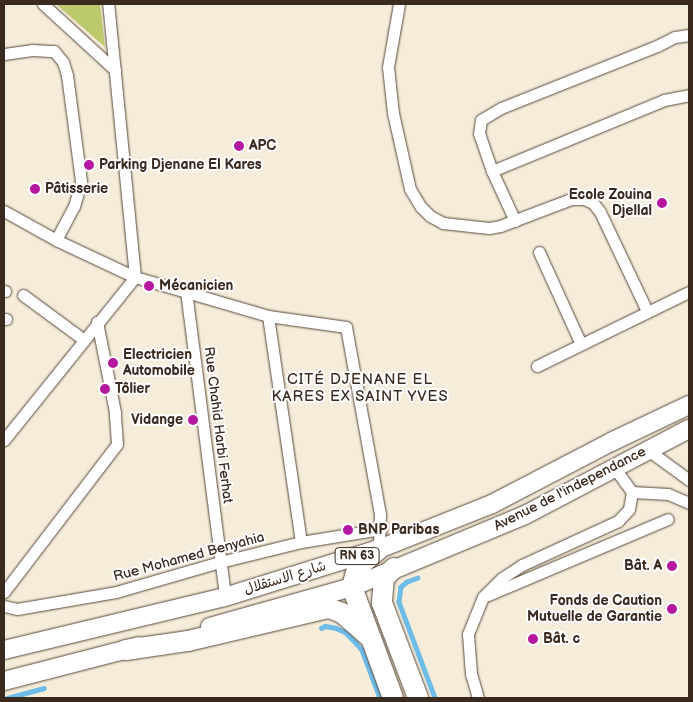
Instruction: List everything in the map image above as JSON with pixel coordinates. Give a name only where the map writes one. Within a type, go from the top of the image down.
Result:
[{"type":"highway","points":[[380,539],[355,574],[371,638],[394,698]]},
{"type":"highway","points":[[382,603],[384,578],[394,568]]},
{"type":"highway","points":[[355,574],[382,603],[418,698]]},
{"type":"highway","points":[[126,650],[188,641],[329,608],[342,613],[371,638]]},
{"type":"main road","name":"RN 63","points":[[380,539],[492,504],[611,442],[689,405]]},
{"type":"main road","name":"Avenue de l'independance","points":[[394,568],[523,516],[689,429]]},
{"type":"main road","name":"شارع الاستقلال","points":[[4,650],[225,597],[394,568]]},
{"type":"main road","name":"شارع الاستقلال","points":[[4,681],[126,650],[355,574]]},
{"type":"street","points":[[43,4],[116,70]]},
{"type":"street","points":[[4,440],[83,339],[135,278],[108,4]]},
{"type":"street","points":[[399,4],[388,67],[393,113],[410,189],[430,216],[443,223],[489,228],[515,221],[571,199],[584,199],[594,203],[647,311]]},
{"type":"street","points":[[515,221],[492,171],[479,134],[481,120],[487,115],[675,37],[689,35]]},
{"type":"street","points":[[4,54],[32,50],[54,52],[63,62],[67,75],[81,182],[74,206],[56,240]]},
{"type":"street","points":[[492,171],[664,100],[689,94]]},
{"type":"street","points":[[4,211],[56,240],[135,278],[186,291],[268,316],[346,326],[380,539]]},
{"type":"street","points":[[539,252],[581,344]]},
{"type":"street","name":"Rue Chahid Harbi Ferhat","points":[[186,291],[225,597]]},
{"type":"street","points":[[537,366],[689,292]]},
{"type":"street","points":[[23,295],[83,339]]},
{"type":"street","points":[[268,316],[302,542]]},
{"type":"street","points":[[4,592],[117,444],[115,412],[97,322]]},
{"type":"street","points":[[648,450],[689,480]]},
{"type":"street","points":[[478,698],[471,674],[468,634],[473,616],[483,597],[502,578],[522,565],[618,521],[629,508],[632,492],[614,467]]},
{"type":"street","points":[[632,492],[668,494],[689,503]]},
{"type":"street","points":[[483,597],[668,519]]},
{"type":"street","name":"Rue Mohamed Benyahia","points":[[4,606],[17,609],[116,592],[220,562],[302,542],[380,539]]},
{"type":"green space","points":[[56,4],[100,4],[105,47]]},
{"type":"waterway","points":[[418,578],[407,582],[401,587],[399,602],[435,698]]},
{"type":"waterway","points":[[321,628],[325,626],[345,632],[362,650],[380,698]]},
{"type":"waterway","points":[[7,698],[44,688]]},
{"type":"place","name":"APC","points":[[239,146]]},
{"type":"place","name":"Parking Djenane El Kares","points":[[89,165]]},
{"type":"place","name":"Pâtisserie","points":[[35,189]]},
{"type":"place","name":"Ecole Zouina Djellal","points":[[662,203]]},
{"type":"place","name":"Mécanicien","points":[[149,286]]},
{"type":"place","name":"Electricien Automobile","points":[[113,363]]},
{"type":"place","name":"Tôlier","points":[[105,389]]},
{"type":"place","name":"Vidange","points":[[193,420]]},
{"type":"place","name":"BNP Paribas","points":[[348,530]]},
{"type":"place","name":"Bât. A","points":[[672,566]]},
{"type":"place","name":"Fonds de Caution Mutuelle de Garantie","points":[[672,609]]},
{"type":"place","name":"Bât. c","points":[[533,639]]},
{"type":"district","name":"CITÉ DJENANE EL KARES EX SAINT YVES","points":[[360,388]]}]
